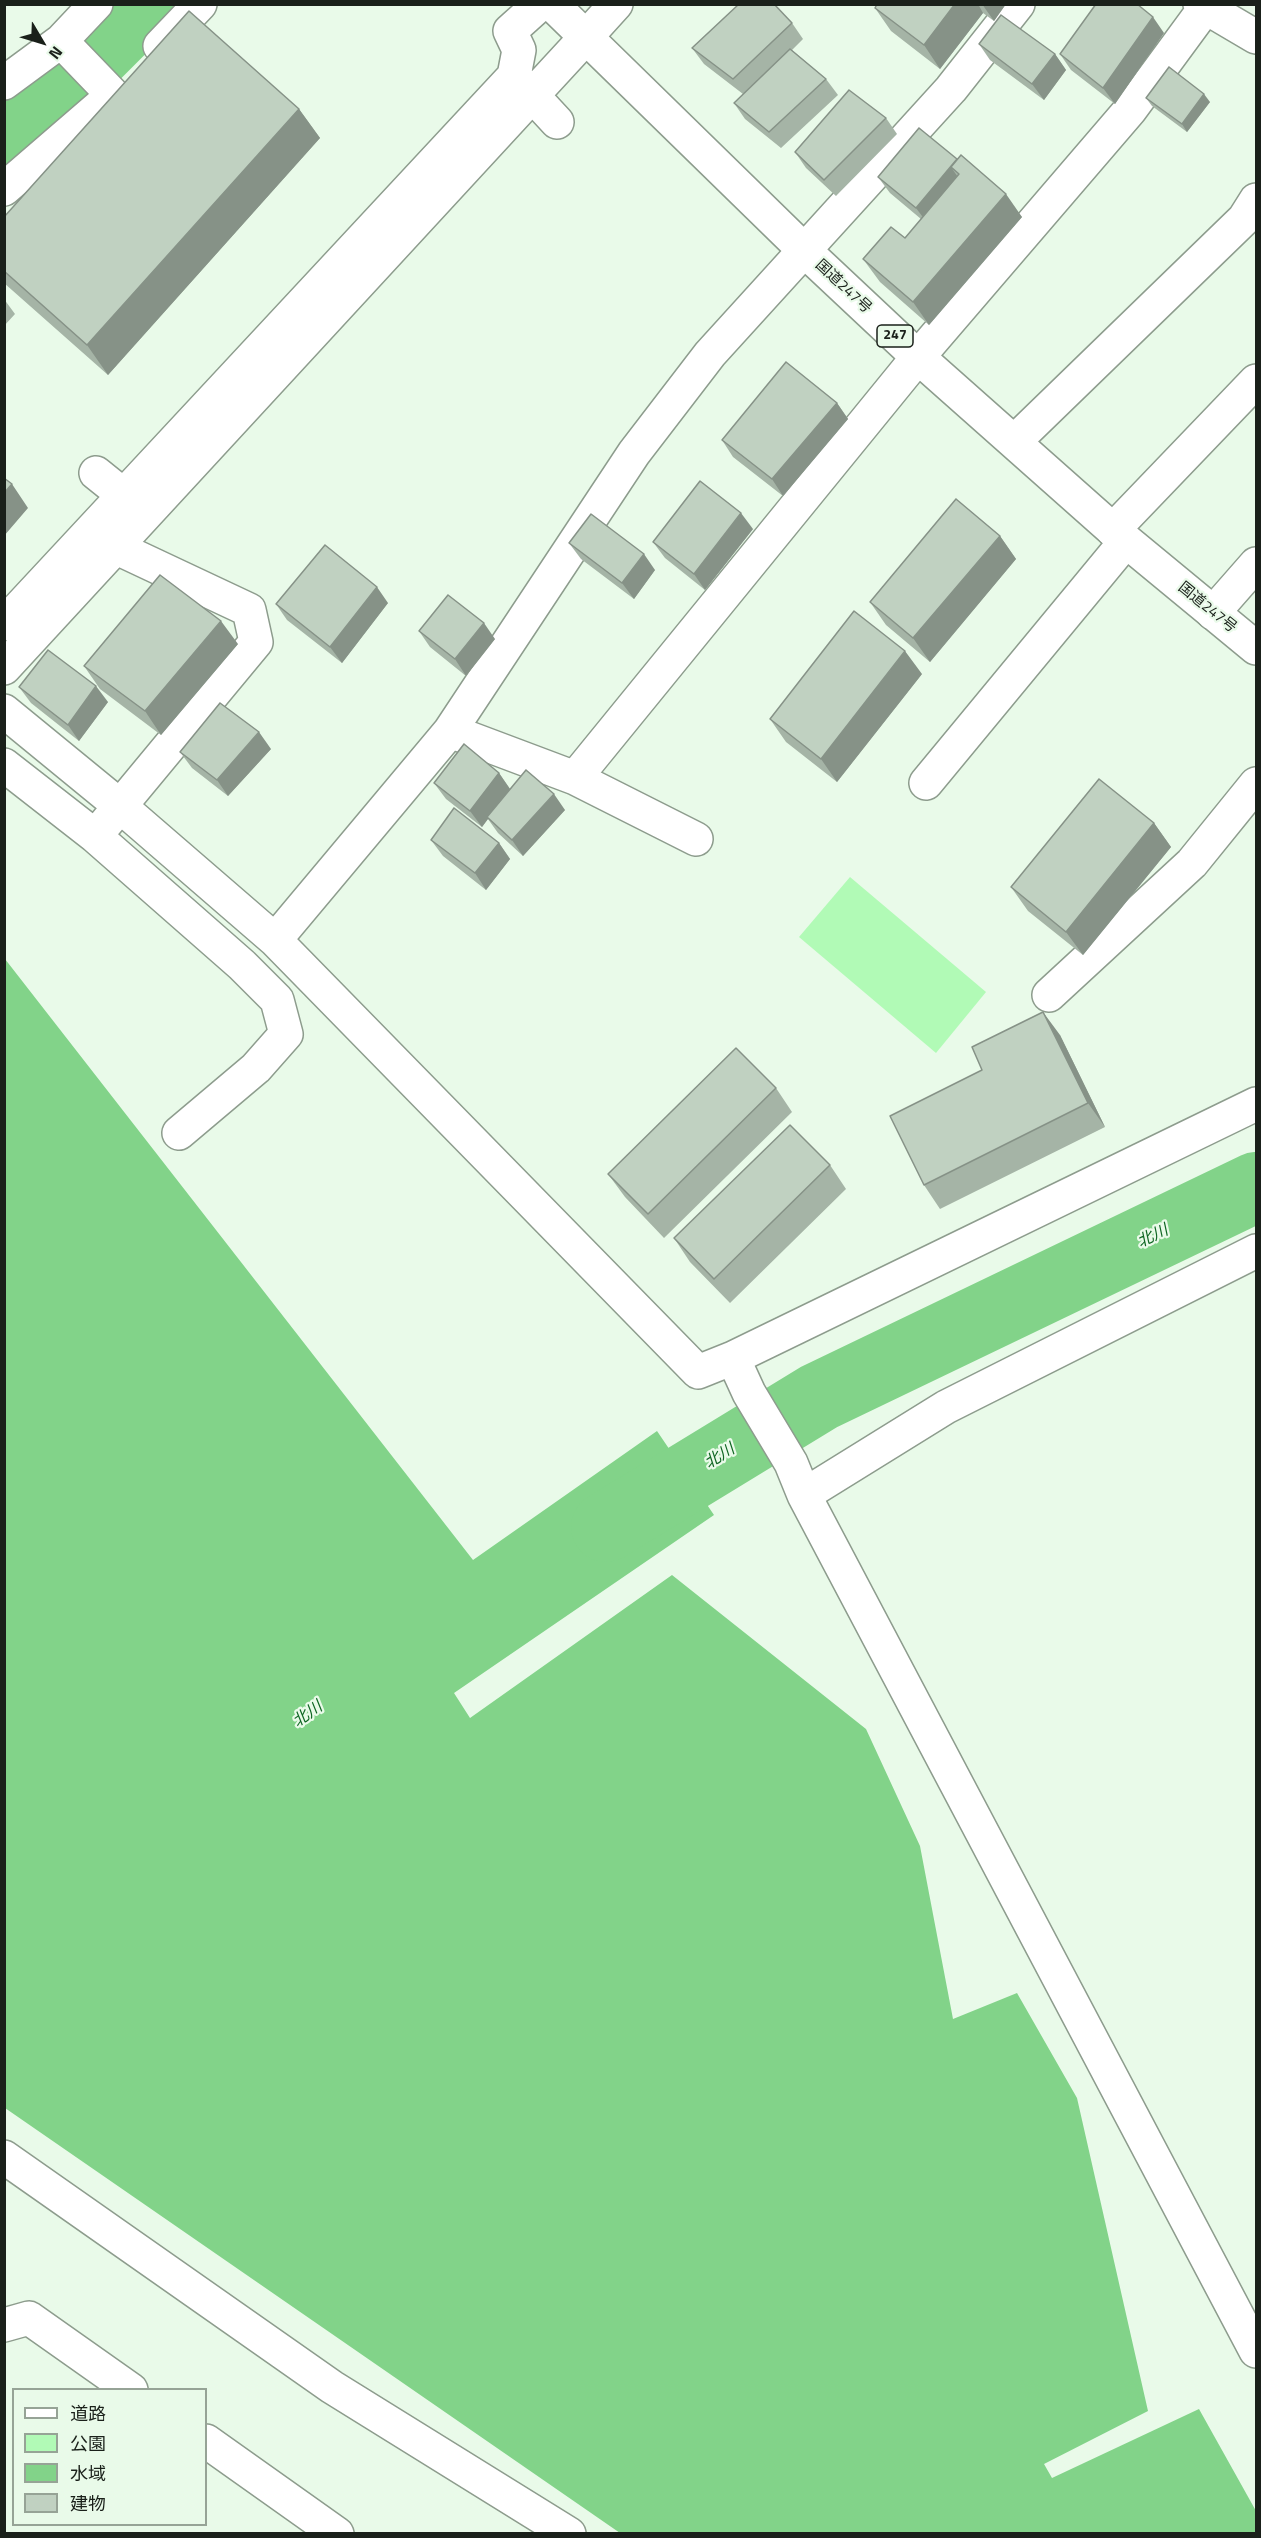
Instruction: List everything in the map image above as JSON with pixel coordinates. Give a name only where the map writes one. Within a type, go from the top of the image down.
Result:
[{"type":"main road","points":[[4,83],[61,41],[96,4]]},
{"type":"main road","points":[[4,189],[113,95],[201,4]]},
{"type":"main road","points":[[540,4],[510,31],[519,50],[524,86],[557,122]]},
{"type":"main road","name":"国道247号","points":[[552,4],[805,251],[918,357],[1119,535],[1257,648]]},
{"type":"main road","points":[[4,624],[135,505],[524,86],[586,36],[616,4]]},
{"type":"main road","points":[[275,940],[450,730],[634,453],[710,354],[951,88],[1018,4]]},
{"type":"main road","points":[[575,778],[918,357],[1130,110],[1203,6],[1257,37]]},
{"type":"main road","points":[[61,41],[113,95]]},
{"type":"main road","points":[[1015,441],[1244,219],[1257,200]]},
{"type":"main road","points":[[926,783],[1119,535],[1257,381]]},
{"type":"main road","points":[[96,473],[135,505]]},
{"type":"main road","points":[[4,668],[116,547],[135,505]]},
{"type":"main road","points":[[95,836],[256,642],[249,610],[116,547]]},
{"type":"main road","points":[[1213,613],[1257,564]]},
{"type":"main road","points":[[4,711],[120,806],[275,940],[698,1372],[733,1358],[1257,1104]]},
{"type":"main road","points":[[450,730],[575,778],[696,839]]},
{"type":"main road","points":[[4,765],[95,836],[242,966],[277,1000],[286,1034],[256,1068],[179,1133]]},
{"type":"main road","points":[[1049,995],[1192,863],[1257,784]]},
{"type":"main road","points":[[804,1495],[946,1407],[1257,1251]]},
{"type":"main road","points":[[733,1358],[749,1393],[791,1463],[804,1495],[1257,2351]]},
{"type":"main road","points":[[4,2157],[332,2387],[569,2534]]},
{"type":"main road","points":[[4,2325],[29,2318],[128,2388]]},
{"type":"main road","points":[[207,2442],[337,2534]]},
{"type":"green space","points":[[850,877],[986,992],[936,1053],[799,937]]},
{"type":"water","points":[[5,959],[473,1560],[657,1431],[714,1515],[454,1693],[470,1718],[672,1575],[866,1729],[920,1846],[953,2019],[1017,1993],[1077,2098],[1148,2411],[1044,2464],[1052,2478],[1199,2409],[1256,2511],[1256,2533],[620,2533],[5,2108]]},
{"type":"building","points":[[739,4],[774,4],[792,23],[733,79],[692,48]]},
{"type":"building","points":[[877,4],[955,4],[924,45],[875,8]]},
{"type":"building","points":[[1096,4],[1137,4],[1153,17],[1103,88],[1060,54]]},
{"type":"building","points":[[189,11],[299,109],[87,345],[4,271],[4,217]]},
{"type":"building","points":[[1001,15],[1055,54],[1032,84],[979,44]]},
{"type":"building","points":[[790,49],[826,79],[769,132],[734,103]]},
{"type":"building","points":[[1169,67],[1204,94],[1182,124],[1146,98]]},
{"type":"building","points":[[849,90],[886,118],[824,180],[795,152]]},
{"type":"building","points":[[919,128],[957,159],[916,208],[878,177]]},
{"type":"building","points":[[961,155],[1006,194],[913,302],[863,259],[891,227],[905,238],[959,174],[951,167]]},
{"type":"building","points":[[786,362],[837,403],[772,479],[722,440]]},
{"type":"building","points":[[4,478],[12,484],[4,493]]},
{"type":"building","points":[[700,481],[741,513],[694,574],[653,542]]},
{"type":"building","points":[[956,499],[1000,536],[913,638],[870,602]]},
{"type":"building","points":[[591,514],[644,554],[622,583],[569,543]]},
{"type":"building","points":[[325,545],[377,587],[330,647],[276,604]]},
{"type":"building","points":[[160,575],[221,621],[145,711],[84,666]]},
{"type":"building","points":[[448,595],[484,623],[455,659],[419,631]]},
{"type":"building","points":[[854,611],[905,651],[821,759],[770,719]]},
{"type":"building","points":[[48,650],[96,686],[68,725],[19,687]]},
{"type":"building","points":[[220,703],[259,732],[217,780],[180,752]]},
{"type":"building","points":[[464,744],[499,773],[470,811],[434,783]]},
{"type":"building","points":[[526,770],[554,794],[512,840],[487,817]]},
{"type":"building","points":[[1099,779],[1154,823],[1066,932],[1011,887]]},
{"type":"building","points":[[454,808],[499,843],[475,873],[431,840]]},
{"type":"building","points":[[1043,1012],[1088,1103],[924,1185],[890,1116],[982,1070],[972,1047]]},
{"type":"building","points":[[736,1048],[776,1088],[648,1214],[608,1174]]},
{"type":"building","points":[[790,1125],[830,1165],[714,1279],[674,1238]]},
{"type":"waterway","points":[[96,54],[146,4]]},
{"type":"waterway","points":[[4,131],[74,73]]},
{"type":"waterway","name":"北川","points":[[606,1527],[819,1397],[1256,1187]]}]
